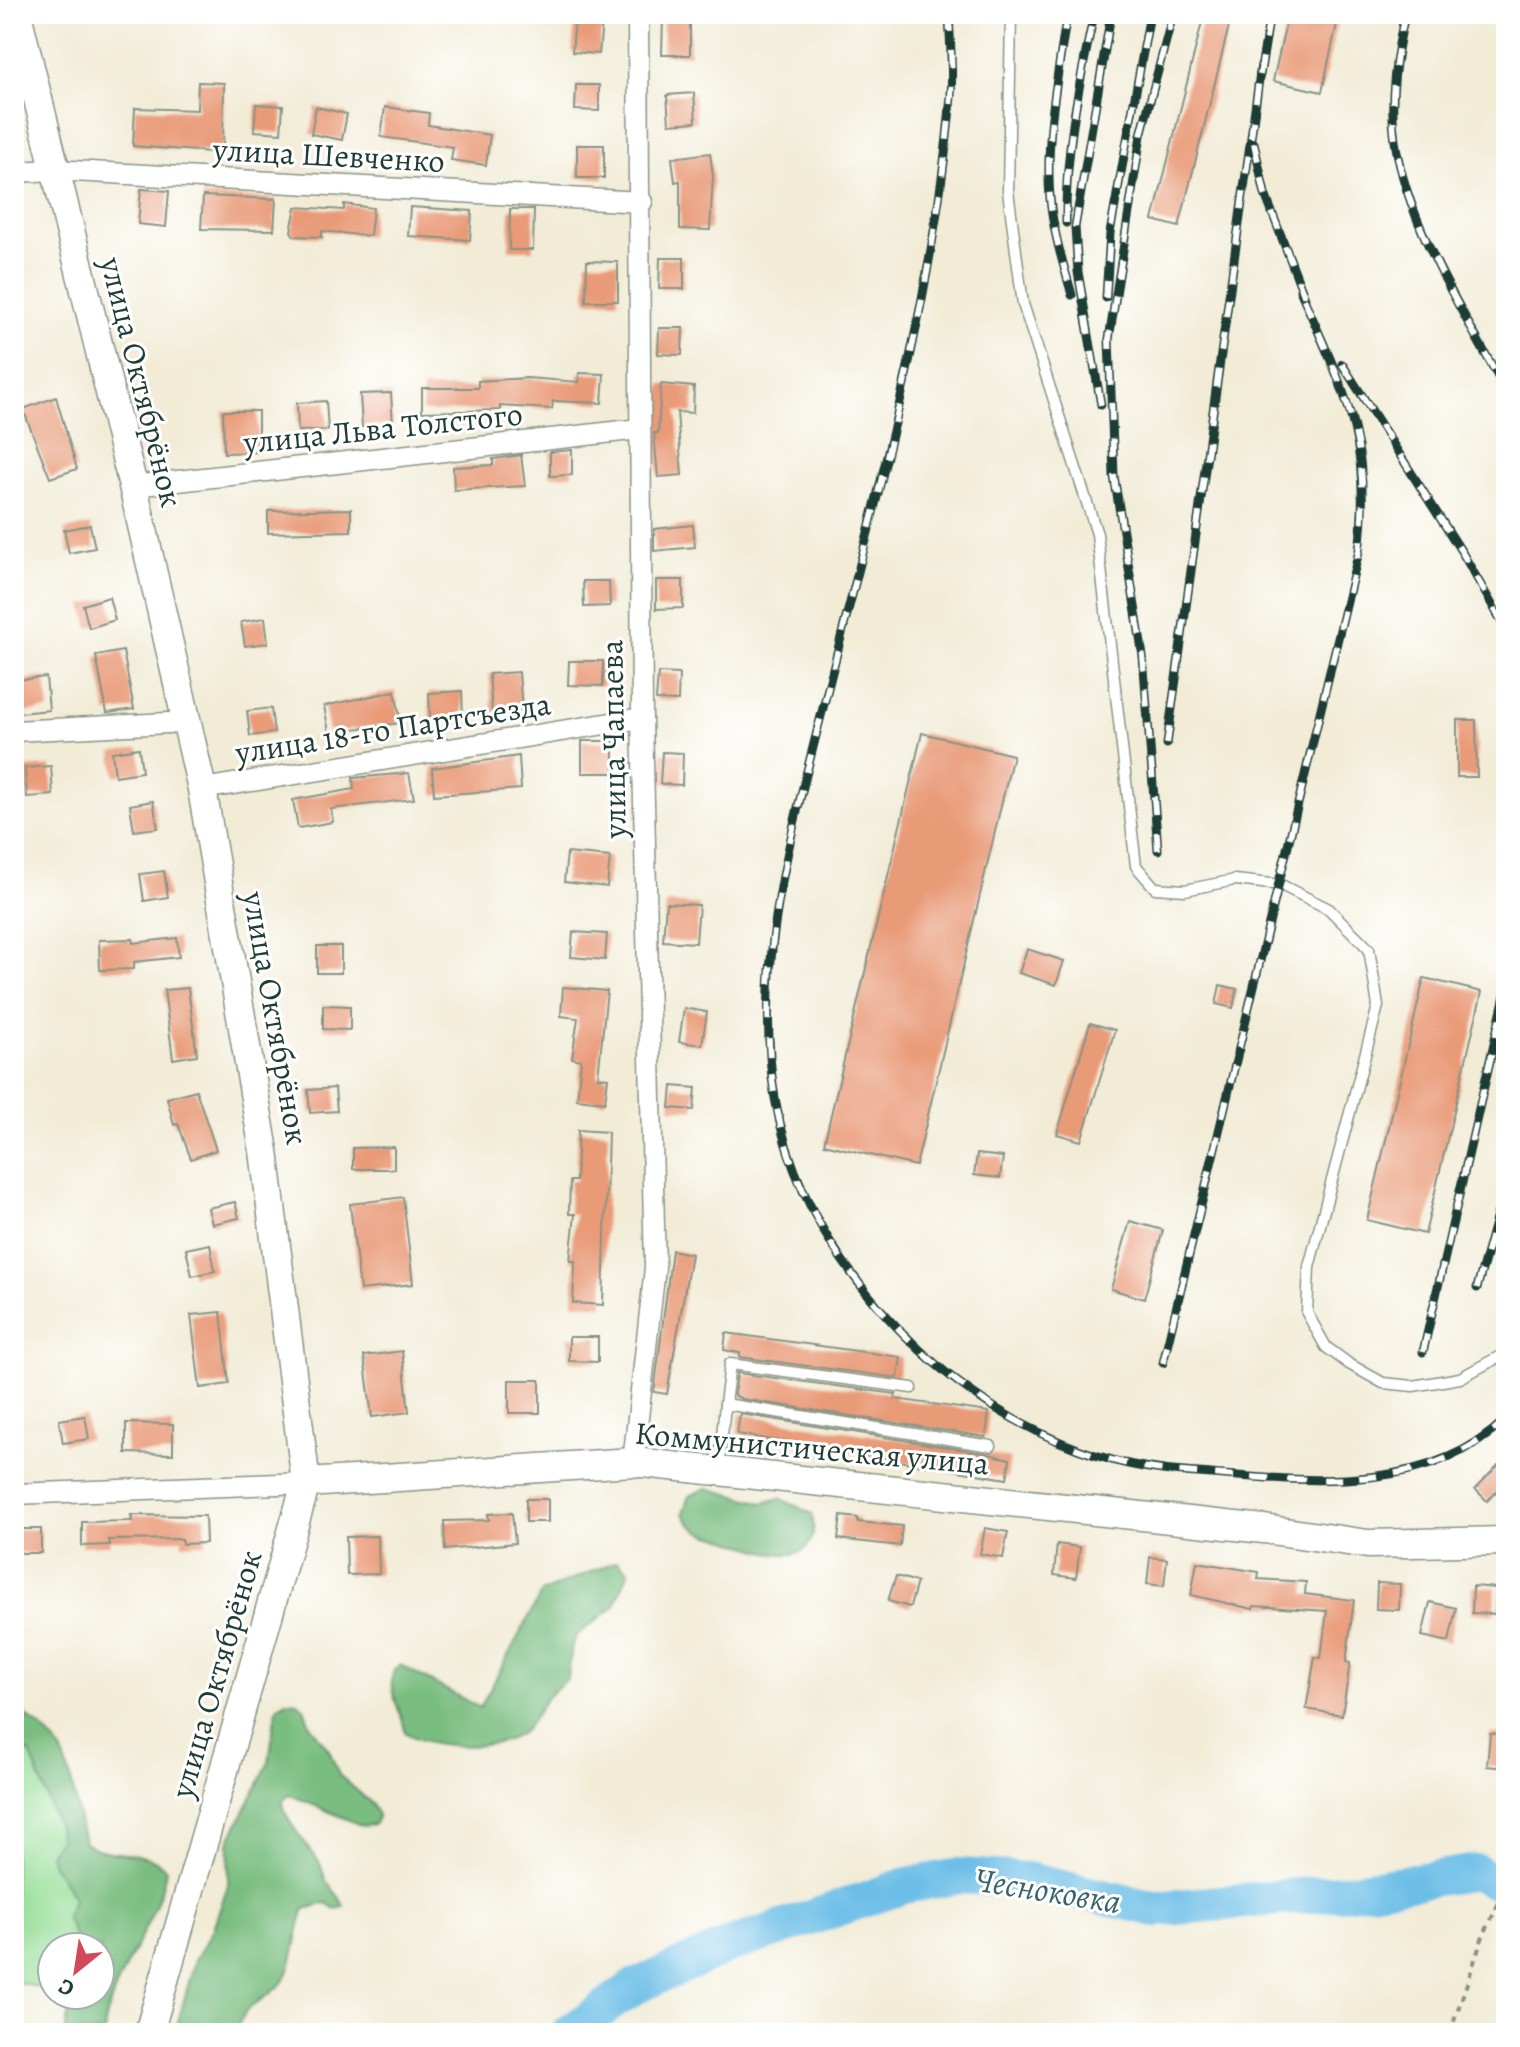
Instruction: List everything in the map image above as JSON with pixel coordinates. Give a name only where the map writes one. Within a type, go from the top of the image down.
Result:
[{"type":"street","name":"улица Октябрёнок","points":[[17,14],[133,486],[202,789],[264,1151],[306,1483],[149,2033]]},
{"type":"street","name":"улица Чапаева","points":[[633,1462],[655,1268],[642,718],[642,202],[638,14]]},
{"type":"street","name":"улица Шевченко","points":[[14,172],[54,170],[642,202]]},
{"type":"street","name":"улица Льва Толстого","points":[[133,486],[640,429]]},
{"type":"street","name":"улица 18-го Партсъезда","points":[[202,789],[642,718]]},
{"type":"street","name":"улица 18-го Партсъезда","points":[[14,731],[187,722]]},
{"type":"street","name":"Коммунистическая улица","points":[[14,1494],[306,1483],[633,1462],[1248,1527],[1368,1544],[1506,1541]]},
{"type":"lane","points":[[1011,14],[1008,191],[1023,304],[1097,534],[1136,866],[1155,888],[1185,890],[1235,880],[1281,885],[1329,909],[1369,949],[1378,1006],[1309,1267],[1307,1313],[1326,1347],[1383,1383],[1413,1386],[1460,1378],[1506,1353]]},
{"type":"lane","points":[[719,1469],[730,1364],[912,1388]]},
{"type":"lane","points":[[725,1404],[991,1446]]},
{"type":"path","points":[[1450,2033],[1482,1939],[1506,1887]]},
{"type":"green space","points":[[707,1488],[763,1503],[780,1498],[812,1514],[813,1533],[809,1545],[800,1552],[774,1553],[698,1530],[683,1513],[689,1496]]},
{"type":"green space","points":[[617,1561],[629,1571],[614,1607],[577,1635],[572,1644],[568,1678],[548,1696],[520,1734],[495,1743],[462,1746],[429,1742],[405,1732],[392,1688],[394,1672],[400,1665],[480,1708],[542,1592]]},
{"type":"green space","points":[[287,1701],[298,1702],[304,1708],[310,1725],[329,1750],[339,1775],[371,1803],[378,1815],[374,1824],[363,1826],[290,1795],[283,1800],[287,1817],[320,1864],[326,1881],[344,1907],[335,1909],[326,1903],[305,1909],[285,1979],[244,2014],[236,2033],[175,2033],[195,1960],[212,1931],[228,1885],[229,1842],[269,1762],[278,1706]]},
{"type":"green space","points":[[14,1702],[58,1746],[71,1780],[84,1841],[104,1851],[149,1858],[166,1870],[153,1912],[116,1989],[116,1931],[72,1931],[66,1916],[74,1898],[52,1863],[50,1853],[60,1837],[58,1827],[30,1752],[14,1750]]},
{"type":"green space","points":[[14,1750],[30,1752],[60,1837],[50,1853],[52,1863],[74,1898],[66,1916],[72,1931],[36,1931],[36,1987],[14,1981]]},
{"type":"green space","points":[[69,2011],[108,2011],[104,2033],[65,2033]]},
{"type":"building","points":[[1204,14],[1232,14],[1179,227],[1153,220]]},
{"type":"building","points":[[1288,14],[1339,14],[1322,92],[1273,81]]},
{"type":"building","points":[[663,16],[690,16],[690,55],[662,55]]},
{"type":"building","points":[[575,20],[602,23],[599,54],[572,52]]},
{"type":"building","points":[[198,82],[224,83],[223,153],[133,146],[135,108],[197,110]]},
{"type":"building","points":[[576,85],[599,85],[599,111],[575,110]]},
{"type":"building","points":[[694,93],[696,122],[669,124],[667,95]]},
{"type":"building","points":[[256,104],[283,106],[281,133],[254,131]]},
{"type":"building","points":[[316,107],[347,114],[342,140],[311,134]]},
{"type":"building","points":[[385,107],[429,113],[428,125],[490,135],[486,165],[451,160],[453,147],[381,137]]},
{"type":"building","points":[[577,145],[604,145],[604,178],[577,178]]},
{"type":"building","points":[[710,153],[713,176],[710,230],[680,229],[680,181],[675,182],[672,158]]},
{"type":"building","points":[[141,189],[169,191],[166,227],[138,224]]},
{"type":"building","points":[[203,196],[276,199],[274,230],[201,229]]},
{"type":"building","points":[[344,204],[373,208],[370,236],[322,231],[322,237],[294,236],[291,231],[296,207],[344,210]]},
{"type":"building","points":[[410,207],[472,211],[470,240],[408,236]]},
{"type":"building","points":[[510,209],[534,209],[533,250],[509,250]]},
{"type":"building","points":[[660,258],[684,258],[684,289],[659,289]]},
{"type":"building","points":[[587,261],[618,262],[618,301],[586,301]]},
{"type":"building","points":[[659,328],[683,328],[682,355],[658,354]]},
{"type":"building","points":[[579,373],[604,374],[602,403],[553,401],[552,409],[500,406],[500,410],[422,412],[422,388],[478,388],[478,381],[527,378],[579,382]]},
{"type":"building","points":[[661,384],[694,387],[693,413],[677,412],[682,475],[658,477],[654,433],[658,433]]},
{"type":"building","points":[[391,393],[393,425],[362,427],[360,394]]},
{"type":"building","points":[[56,397],[77,469],[50,478],[23,409]]},
{"type":"building","points":[[326,401],[328,430],[298,431],[297,403]]},
{"type":"building","points":[[223,411],[258,411],[258,452],[224,453]]},
{"type":"building","points":[[572,450],[572,475],[550,476],[550,452]]},
{"type":"building","points":[[521,455],[525,486],[454,490],[453,467],[493,465],[493,459]]},
{"type":"building","points":[[351,509],[351,531],[268,533],[268,511]]},
{"type":"building","points":[[90,525],[95,548],[69,553],[64,530]]},
{"type":"building","points":[[693,525],[695,547],[654,551],[654,529]]},
{"type":"building","points":[[656,580],[683,580],[683,608],[656,609]]},
{"type":"building","points":[[583,581],[609,581],[610,606],[584,607]]},
{"type":"building","points":[[109,597],[115,620],[89,628],[83,605]]},
{"type":"building","points":[[265,618],[268,643],[245,646],[241,622]]},
{"type":"building","points":[[123,651],[134,709],[107,713],[96,656]]},
{"type":"building","points":[[569,661],[603,661],[603,686],[568,685]]},
{"type":"building","points":[[519,672],[522,710],[492,712],[489,674]]},
{"type":"building","points":[[658,673],[679,674],[678,701],[656,700]]},
{"type":"building","points":[[46,677],[49,710],[20,713],[16,680]]},
{"type":"building","points":[[395,691],[401,723],[329,732],[324,706]]},
{"type":"building","points":[[462,691],[463,718],[430,720],[429,693]]},
{"type":"building","points":[[271,708],[274,733],[250,736],[247,711]]},
{"type":"building","points":[[1457,720],[1476,720],[1477,777],[1457,777]]},
{"type":"building","points":[[922,733],[1013,755],[916,1166],[824,1144]]},
{"type":"building","points":[[582,741],[614,741],[614,773],[582,773]]},
{"type":"building","points":[[139,748],[142,772],[115,776],[112,752]]},
{"type":"building","points":[[662,752],[683,753],[682,785],[660,784]]},
{"type":"building","points":[[519,756],[521,789],[434,795],[432,768]]},
{"type":"building","points":[[51,766],[53,795],[27,797],[25,768]]},
{"type":"building","points":[[409,773],[414,799],[331,809],[333,822],[298,828],[293,800],[354,789],[353,778]]},
{"type":"building","points":[[153,801],[158,828],[134,831],[130,805]]},
{"type":"building","points":[[567,853],[610,857],[607,887],[564,882]]},
{"type":"building","points":[[164,871],[168,897],[144,901],[140,874]]},
{"type":"building","points":[[666,903],[699,905],[696,943],[663,941]]},
{"type":"building","points":[[573,932],[607,934],[605,960],[571,957]]},
{"type":"building","points":[[177,938],[179,957],[134,962],[134,969],[100,970],[99,940],[133,939],[133,943]]},
{"type":"building","points":[[317,946],[341,946],[341,973],[317,973]]},
{"type":"building","points":[[1027,949],[1064,961],[1056,985],[1019,973]]},
{"type":"building","points":[[1424,978],[1482,992],[1425,1234],[1367,1220]]},
{"type":"building","points":[[1220,985],[1237,989],[1233,1008],[1216,1004]]},
{"type":"building","points":[[563,987],[607,991],[598,1077],[608,1078],[605,1102],[577,1099],[581,1060],[572,1058],[578,1018],[561,1016]]},
{"type":"building","points":[[188,988],[197,1055],[173,1059],[164,990]]},
{"type":"building","points":[[323,1005],[350,1006],[350,1030],[323,1029]]},
{"type":"building","points":[[684,1008],[707,1012],[702,1045],[679,1042]]},
{"type":"building","points":[[1090,1023],[1115,1030],[1081,1141],[1057,1134]]},
{"type":"building","points":[[672,1086],[696,1088],[694,1110],[670,1108]]},
{"type":"building","points":[[335,1088],[337,1111],[310,1113],[308,1090]]},
{"type":"building","points":[[196,1090],[216,1150],[191,1159],[178,1124],[174,1125],[167,1098]]},
{"type":"building","points":[[578,1130],[608,1132],[603,1305],[573,1303],[575,1261],[570,1261],[575,1214],[569,1214],[570,1181],[576,1181]]},
{"type":"building","points":[[394,1147],[394,1169],[353,1169],[353,1148]]},
{"type":"building","points":[[977,1154],[1003,1157],[1000,1178],[974,1175]]},
{"type":"building","points":[[403,1197],[413,1284],[360,1290],[350,1204]]},
{"type":"building","points":[[235,1202],[239,1218],[212,1224],[208,1208]]},
{"type":"building","points":[[1130,1221],[1163,1230],[1144,1299],[1111,1289]]},
{"type":"building","points":[[210,1244],[215,1271],[192,1276],[186,1249]]},
{"type":"building","points":[[672,1250],[691,1254],[667,1394],[654,1392]]},
{"type":"building","points":[[221,1312],[229,1384],[200,1388],[191,1315]]},
{"type":"building","points":[[726,1333],[901,1357],[898,1378],[740,1357],[740,1353],[724,1350]]},
{"type":"building","points":[[569,1337],[598,1337],[598,1362],[569,1361]]},
{"type":"building","points":[[402,1351],[409,1412],[372,1417],[364,1356]]},
{"type":"building","points":[[737,1373],[896,1394],[895,1399],[989,1412],[986,1437],[742,1399],[734,1395]]},
{"type":"building","points":[[509,1380],[540,1380],[540,1413],[509,1413]]},
{"type":"building","points":[[740,1414],[1010,1459],[1007,1479],[737,1434]]},
{"type":"building","points":[[85,1416],[89,1439],[63,1443],[59,1420]]},
{"type":"building","points":[[126,1423],[173,1424],[173,1454],[126,1453]]},
{"type":"building","points":[[1506,1457],[1506,1482],[1487,1501],[1475,1489]]},
{"type":"building","points":[[526,1499],[548,1499],[548,1522],[526,1522]]},
{"type":"building","points":[[512,1513],[515,1543],[445,1550],[444,1521],[489,1520],[488,1514]]},
{"type":"building","points":[[131,1515],[205,1516],[206,1543],[182,1544],[182,1539],[109,1540],[110,1545],[82,1546],[82,1522],[132,1521]]},
{"type":"building","points":[[841,1516],[858,1518],[858,1522],[902,1526],[900,1546],[838,1539]]},
{"type":"building","points":[[985,1528],[1008,1532],[1003,1558],[980,1554]]},
{"type":"building","points":[[14,1529],[41,1529],[41,1553],[14,1553]]},
{"type":"building","points":[[378,1536],[379,1574],[347,1575],[346,1537]]},
{"type":"building","points":[[1057,1544],[1080,1547],[1076,1578],[1054,1575]]},
{"type":"building","points":[[1150,1557],[1167,1559],[1164,1586],[1147,1584]]},
{"type":"building","points":[[1197,1562],[1259,1572],[1258,1579],[1306,1582],[1305,1594],[1354,1600],[1346,1662],[1350,1663],[1342,1715],[1306,1709],[1315,1657],[1321,1658],[1327,1611],[1254,1606],[1253,1609],[1191,1595]]},
{"type":"building","points":[[896,1576],[917,1582],[910,1607],[888,1601]]},
{"type":"building","points":[[1377,1583],[1400,1584],[1399,1610],[1376,1609]]},
{"type":"building","points":[[1473,1586],[1496,1588],[1495,1614],[1472,1613]]},
{"type":"building","points":[[1430,1602],[1456,1608],[1449,1642],[1422,1636]]},
{"type":"building","points":[[1490,1733],[1506,1735],[1506,1768],[1487,1766]]},
{"type":"waterway","name":"Чесноковка","points":[[569,2033],[634,1987],[728,1946],[904,1886],[959,1876],[1027,1880],[1156,1909],[1342,1892],[1477,1872],[1506,1887]]},
{"type":"railway","points":[[949,14],[951,96],[943,172],[917,323],[883,473],[789,845],[772,945],[769,1047],[775,1098],[795,1170],[809,1204],[847,1267],[869,1296],[920,1350],[948,1374],[1009,1416],[1076,1448],[1147,1468],[1184,1472],[1311,1480],[1354,1478],[1396,1473],[1436,1462],[1473,1445],[1506,1419]]},
{"type":"railway","points":[[1067,14],[1053,106],[1049,175],[1053,223],[1072,295]]},
{"type":"railway","points":[[1066,223],[1070,144],[1094,14]]},
{"type":"railway","points":[[1101,405],[1078,272],[1075,227],[1111,14]]},
{"type":"railway","points":[[1106,298],[1110,233],[1150,14]]},
{"type":"railway","points":[[1158,850],[1143,656],[1114,476],[1109,339],[1141,135],[1173,14]]},
{"type":"railway","points":[[1260,75],[1270,14]]},
{"type":"railway","points":[[1405,14],[1393,93],[1395,141],[1402,173],[1412,206],[1440,270],[1506,391]]},
{"type":"railway","points":[[1167,744],[1261,65]]},
{"type":"railway","points":[[1254,143],[1265,194],[1305,298]]},
{"type":"railway","points":[[1163,1363],[1359,551],[1362,477],[1358,446],[1341,387],[1300,290]]},
{"type":"railway","points":[[1342,364],[1463,554],[1506,629]]},
{"type":"railway","points":[[1423,1352],[1506,991]]},
{"type":"railway","points":[[1477,1288],[1506,1183]]}]
